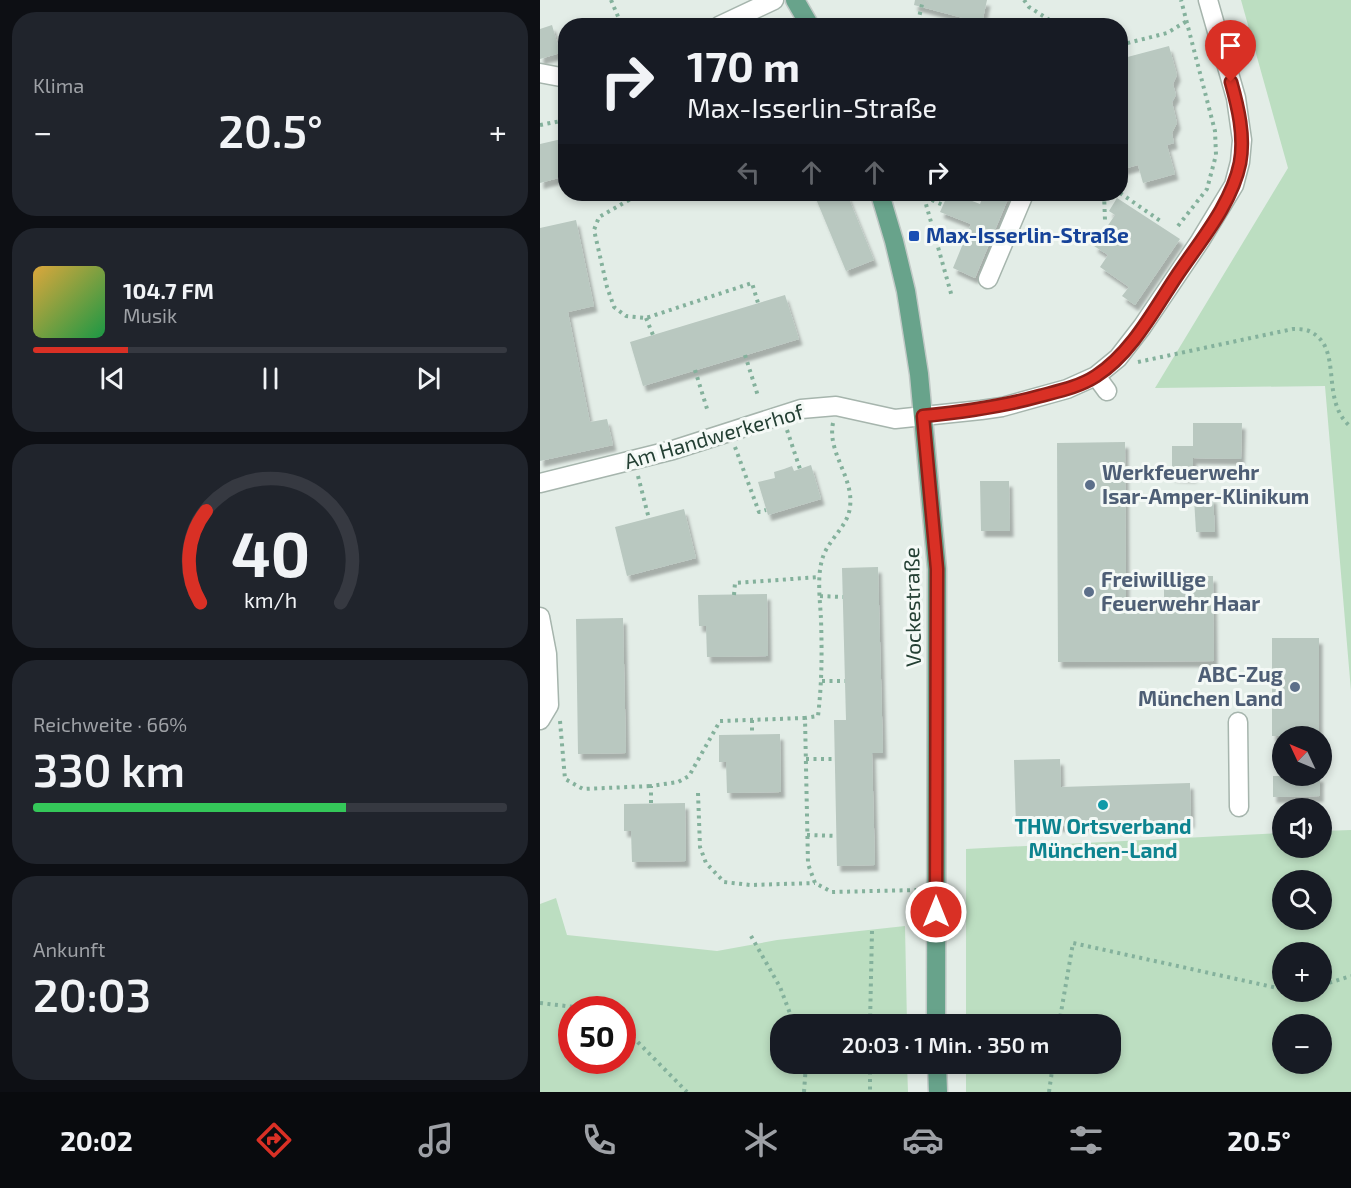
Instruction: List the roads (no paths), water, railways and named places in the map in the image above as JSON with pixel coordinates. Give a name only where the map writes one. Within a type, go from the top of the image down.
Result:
[{"type":"main road","points":[[795,0],[805,18]]},
{"type":"main road","name":"Vockestraße","points":[[885,201],[906,291],[920,375],[937,569],[936,1014]]},
{"type":"main road","points":[[937,1074],[938,1092]]},
{"type":"street","points":[[736,18],[774,0]]},
{"type":"street","points":[[923,416],[1002,406],[1067,390],[1096,376],[1118,358],[1142,327],[1222,206],[1233,185],[1240,162],[1242,140],[1236,98],[1208,0]]},
{"type":"street","points":[[540,73],[558,76]]},
{"type":"street","points":[[988,279],[1021,201]]},
{"type":"street","points":[[1096,376],[1107,391]]},
{"type":"street","name":"Am Handwerkerhof","points":[[540,483],[635,461],[801,410],[836,406],[895,419],[923,416]]},
{"type":"street","points":[[540,617],[547,654],[549,705],[540,720]]},
{"type":"street","points":[[1238,722],[1239,807]]},
{"type":"place","name":"Max-Isserlin-Straße","points":[[914,236]]},
{"type":"place","name":"Werkfeuerwehr Isar-Amper-Klinikum","points":[[1090,485]]},
{"type":"place","name":"Freiwillige Feuerwehr Haar","points":[[1089,592]]},
{"type":"place","name":"ABC-Zug München Land","points":[[1295,687]]},
{"type":"place","name":"THW Ortsverband München-Land","points":[[1103,805]]}]
